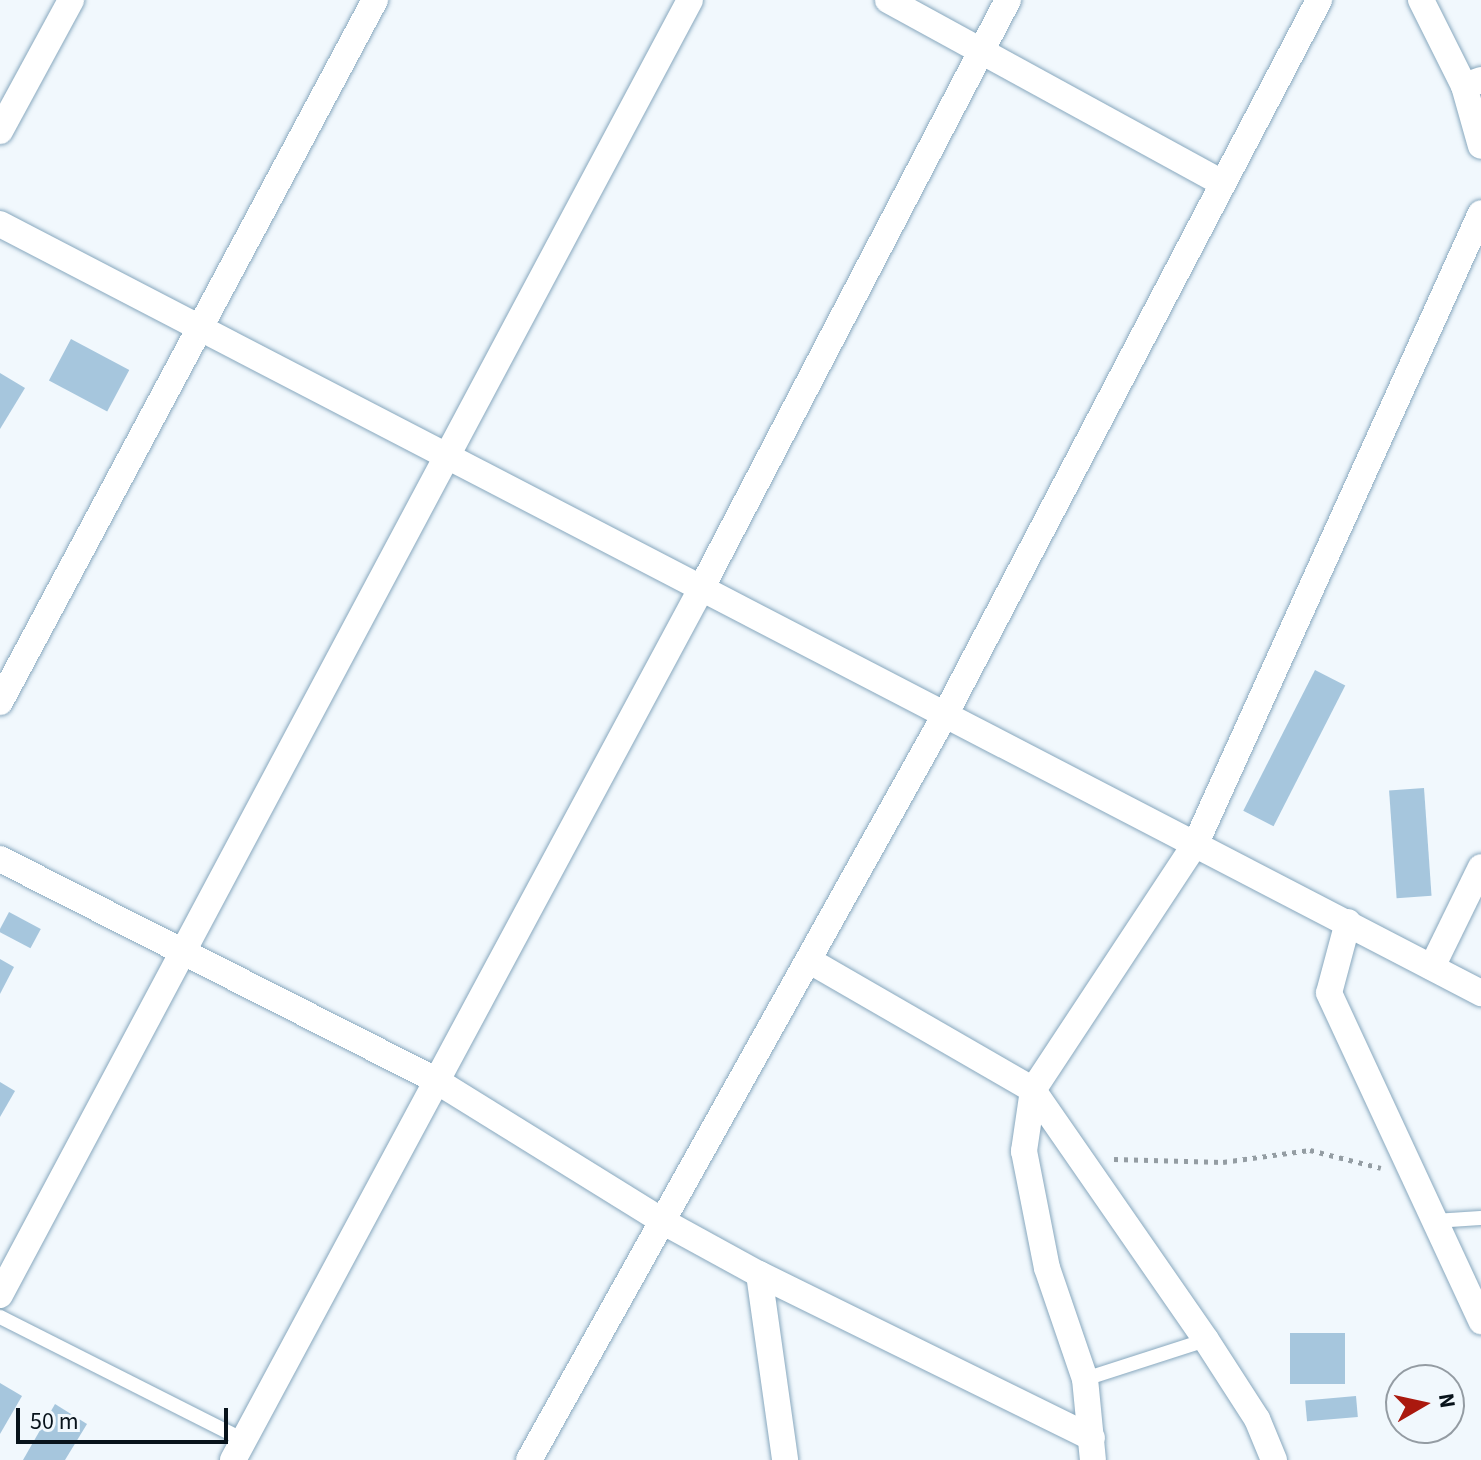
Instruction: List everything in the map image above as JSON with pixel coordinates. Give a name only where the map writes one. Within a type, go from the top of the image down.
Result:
[{"type":"street","points":[[0,131],[71,0]]},
{"type":"street","points":[[0,702],[375,0]]},
{"type":"street","points":[[0,1295],[185,952],[443,455],[690,0]]},
{"type":"street","points":[[888,0],[1220,182]]},
{"type":"street","points":[[238,1450],[702,587],[1008,0]]},
{"type":"street","points":[[529,1460],[946,713],[1220,182],[1319,0]]},
{"type":"street","points":[[1421,0],[1473,83],[1481,146]]},
{"type":"street","points":[[1093,1449],[1085,1379],[1047,1268],[1024,1151],[1033,1090],[1196,843],[1472,262],[1481,213]]},
{"type":"street","points":[[0,224],[196,330],[702,587],[1481,993]]},
{"type":"street","points":[[0,859],[435,1080],[662,1221],[1093,1449]]},
{"type":"street","points":[[1432,967],[1481,867]]},
{"type":"street","points":[[1348,922],[1329,993],[1481,1321]]},
{"type":"street","points":[[810,961],[1033,1090],[1085,1159],[1206,1340],[1257,1419],[1274,1460]]},
{"type":"street","points":[[759,1274],[785,1460]]},
{"type":"lane","points":[[1434,1221],[1481,1218]]},
{"type":"lane","points":[[0,1317],[238,1450]]},
{"type":"lane","points":[[1085,1379],[1206,1340]]},
{"type":"path","points":[[1085,1159],[1223,1162],[1310,1150],[1413,1176]]},
{"type":"building","points":[[71,339],[129,370],[107,411],[49,380]]},
{"type":"building","points":[[0,373],[25,388],[0,429]]},
{"type":"building","points":[[1315,670],[1345,685],[1274,826],[1243,811]]},
{"type":"building","points":[[1424,788],[1432,896],[1397,898],[1389,790]]},
{"type":"building","points":[[9,912],[41,929],[30,948],[0,932]]},
{"type":"building","points":[[0,959],[14,967],[0,994]]},
{"type":"building","points":[[0,1082],[15,1091],[0,1117]]},
{"type":"building","points":[[1290,1333],[1345,1333],[1345,1384],[1290,1384]]},
{"type":"building","points":[[0,1383],[22,1396],[0,1434]]},
{"type":"building","points":[[1356,1396],[1358,1417],[1307,1421],[1305,1400]]},
{"type":"building","points":[[55,1404],[87,1424],[65,1460],[23,1460]]}]
